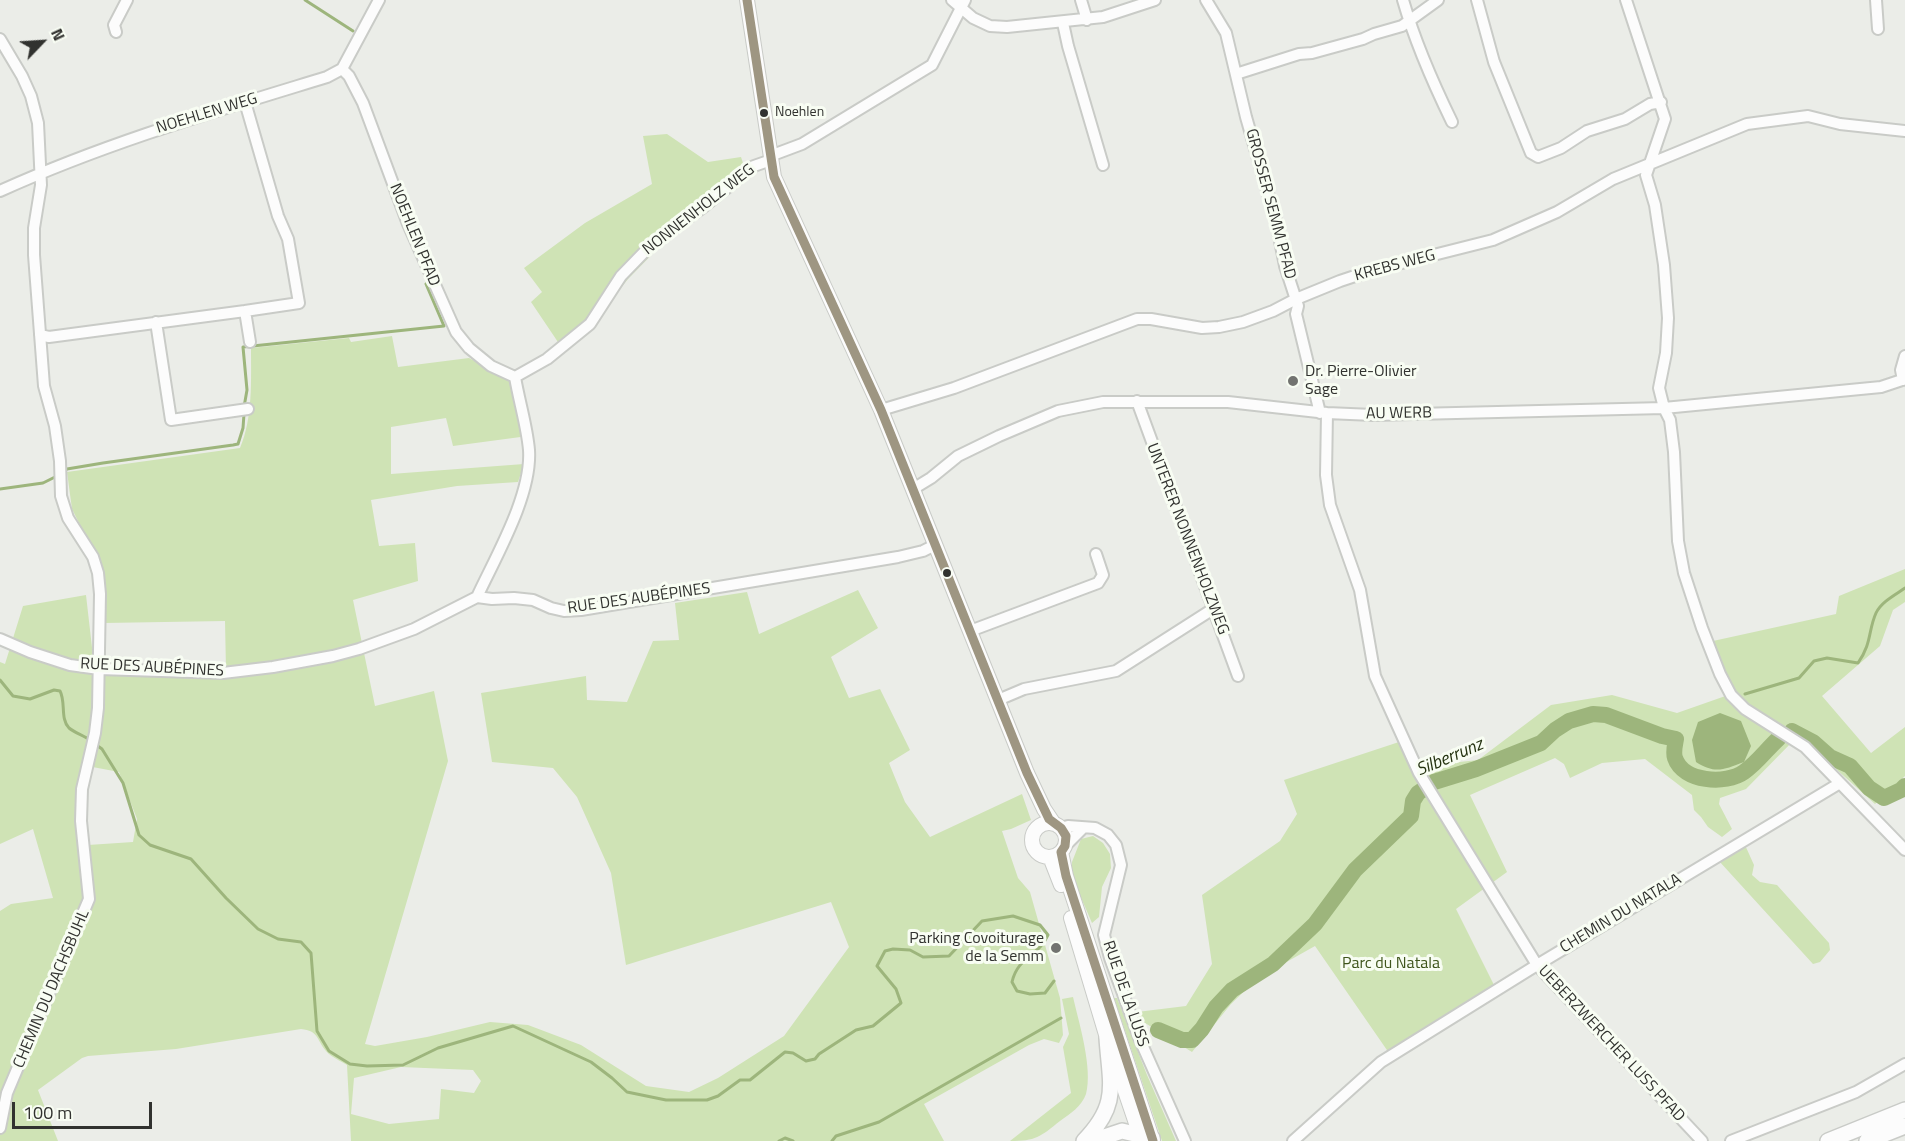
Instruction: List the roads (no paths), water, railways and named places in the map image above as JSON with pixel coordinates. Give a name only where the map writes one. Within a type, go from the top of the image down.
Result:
[{"type":"highway","points":[[1084,1141],[1096,1129],[1107,1112],[1111,1095],[1107,1038]]},
{"type":"highway","points":[[1828,1141],[1905,1110]]},
{"type":"highway","points":[[1867,1141],[1905,1125]]},
{"type":"highway","points":[[1092,1141],[1122,1131],[1146,1138]]},
{"type":"main road","points":[[747,0],[774,177],[881,410],[1027,773],[1046,814],[1066,836],[1059,851],[1060,882],[1107,1038],[1146,1138]]},
{"type":"main road","points":[[1027,773],[1037,809],[1039,826],[1033,837],[1034,846],[1040,854],[1059,851]]},
{"type":"main road","points":[[1039,826],[1048,823],[1058,826]]},
{"type":"main road","points":[[1059,851],[1146,1138]]},
{"type":"street","points":[[116,33],[114,26],[127,0]]},
{"type":"street","points":[[342,69],[379,0]]},
{"type":"street","points":[[1081,0],[1087,20]]},
{"type":"street","points":[[959,2],[973,18],[990,26],[1007,27],[1087,20],[1155,0]]},
{"type":"street","name":"GROSSER SEMM PFAD","points":[[1206,0],[1226,33],[1276,221],[1285,266],[1298,306],[1296,314],[1323,413]]},
{"type":"street","points":[[1403,0],[1409,22],[1434,86],[1452,122]]},
{"type":"street","points":[[1236,74],[1299,54],[1312,53],[1363,39],[1409,22],[1438,0]]},
{"type":"street","points":[[1477,0],[1494,62],[1531,153],[1538,157],[1587,131],[1625,119],[1650,104],[1661,102]]},
{"type":"street","points":[[1626,0],[1665,119],[1646,175],[1660,233],[1668,318],[1666,353],[1659,388],[1670,420],[1674,452],[1678,541],[1684,573],[1702,628],[1720,675],[1731,695],[1745,709],[1805,747],[1905,850]]},
{"type":"street","points":[[1876,0],[1878,29]]},
{"type":"street","name":"NONNENHOLZ WEG","points":[[515,377],[548,358],[590,324],[621,276],[653,243],[702,208],[754,166],[802,144],[932,65],[959,2]]},
{"type":"street","points":[[1063,23],[1103,165]]},
{"type":"street","name":"CHEMIN DU DACHSBUHL","points":[[0,39],[22,76],[31,96],[38,123],[41,185],[34,228],[34,255],[44,387],[55,426],[60,461],[61,496],[68,518],[93,557],[98,573],[100,594],[95,733],[82,789],[81,821],[89,899],[7,1093],[0,1128]]},
{"type":"street","name":"NOEHLEN WEG","points":[[0,191],[41,173],[166,126],[327,77],[342,69]]},
{"type":"street","name":"NOEHLEN PFAD","points":[[342,69],[349,76],[363,104],[408,224],[456,332],[469,348],[491,366],[515,377]]},
{"type":"street","points":[[40,335],[49,337],[299,303],[288,239],[278,216],[245,102]]},
{"type":"street","name":"KREBS WEG","points":[[881,410],[954,388],[1137,319],[1219,327],[1273,311],[1296,299],[1370,271],[1493,240],[1557,212],[1613,178],[1747,124],[1808,116],[1840,124],[1905,131]]},
{"type":"street","points":[[246,311],[250,342]]},
{"type":"street","points":[[156,322],[171,420],[248,409]]},
{"type":"street","points":[[1904,380],[1901,370],[1905,356]]},
{"type":"street","points":[[477,597],[515,514],[529,472],[529,449],[515,377]]},
{"type":"street","name":"AU WERB","points":[[913,489],[958,456],[999,436],[1058,411],[1102,402],[1228,402],[1323,413],[1373,415],[1664,408],[1881,387],[1904,380]]},
{"type":"street","name":"UNTERER NONNENHOLZWEG","points":[[1137,402],[1238,676]]},
{"type":"street","name":"UEBERZWERCHER LUSS PFAD","points":[[1323,413],[1330,505],[1360,590],[1375,676],[1424,781],[1537,965],[1702,1141]]},
{"type":"street","name":"RUE DES AUBÉPINES","points":[[0,639],[40,656],[99,669],[223,673],[333,656],[414,629],[477,597],[533,600],[564,611],[581,610],[898,557],[923,551],[935,545]]},
{"type":"street","points":[[970,631],[1098,583],[1103,575],[1096,555]]},
{"type":"street","points":[[998,700],[1024,689],[1116,671],[1213,609]]},
{"type":"street","name":"CHEMIN DU NATALA","points":[[1293,1141],[1381,1062],[1537,965],[1840,783]]},
{"type":"street","name":"RUE DE LA LUSS","points":[[1058,826],[1095,828],[1108,835],[1116,844],[1121,865],[1104,935],[1140,1040],[1185,1141]]},
{"type":"street","points":[[1059,851],[1083,828]]},
{"type":"street","points":[[1731,1141],[1857,1092],[1905,1064]]},
{"type":"waterway","points":[[305,0],[353,31]]},
{"type":"waterway","points":[[244,407],[247,390],[243,347],[444,326],[426,284],[431,280]]},
{"type":"waterway","points":[[62,473],[67,469],[103,463],[238,444],[244,414]]},
{"type":"waterway","points":[[0,489],[43,483],[57,476]]},
{"type":"waterway","points":[[1745,694],[1799,678],[1814,661],[1827,658],[1858,663],[1866,649],[1878,609],[1905,588]]},
{"type":"waterway","points":[[0,680],[13,696],[30,699],[54,690],[60,691],[66,724],[71,730],[90,740]]},
{"type":"waterway","name":"Silberrunz","points":[[1158,1030],[1182,1040],[1192,1040],[1216,1007],[1232,990],[1273,964],[1315,924],[1355,870],[1411,816],[1413,801],[1418,793],[1434,782],[1476,769],[1541,743],[1569,721],[1593,714],[1606,715],[1676,739],[1674,756],[1680,766],[1687,772],[1706,779],[1727,779],[1744,772],[1778,739]]},
{"type":"waterway","name":"Silberrunz","points":[[1792,731],[1813,742],[1830,757],[1850,766],[1869,788],[1884,798],[1905,786]]},
{"type":"waterway","points":[[95,744],[102,749],[123,783],[139,835],[150,845],[191,859],[258,929],[278,939],[301,942],[311,953],[317,1031],[329,1051],[350,1064],[403,1065],[438,1048],[513,1026],[591,1062],[627,1092],[666,1100],[707,1100],[718,1096],[740,1080],[750,1080],[785,1052],[793,1053],[806,1061],[815,1059],[856,1030],[873,1026],[901,1003],[896,989],[877,966],[885,951],[910,950],[923,957],[949,956],[982,921],[1013,916],[1040,925],[1048,935],[1015,973],[1012,982],[1017,991],[1030,994],[1045,993],[1054,981]]},
{"type":"waterway","points":[[832,1141],[836,1136],[879,1122],[1061,1018]]},
{"type":"waterway","points":[[779,1141],[785,1138],[793,1141]]},
{"type":"place","name":"Noehlen","points":[[764,113]]},
{"type":"place","name":"Dr. Pierre-Olivier Sage","points":[[1293,381]]},
{"type":"place","name":"Parking Covoiturage de la Semm","points":[[1056,948]]},
{"type":"park label","name":"Parc du Natala","points":[[1391,964]]}]
